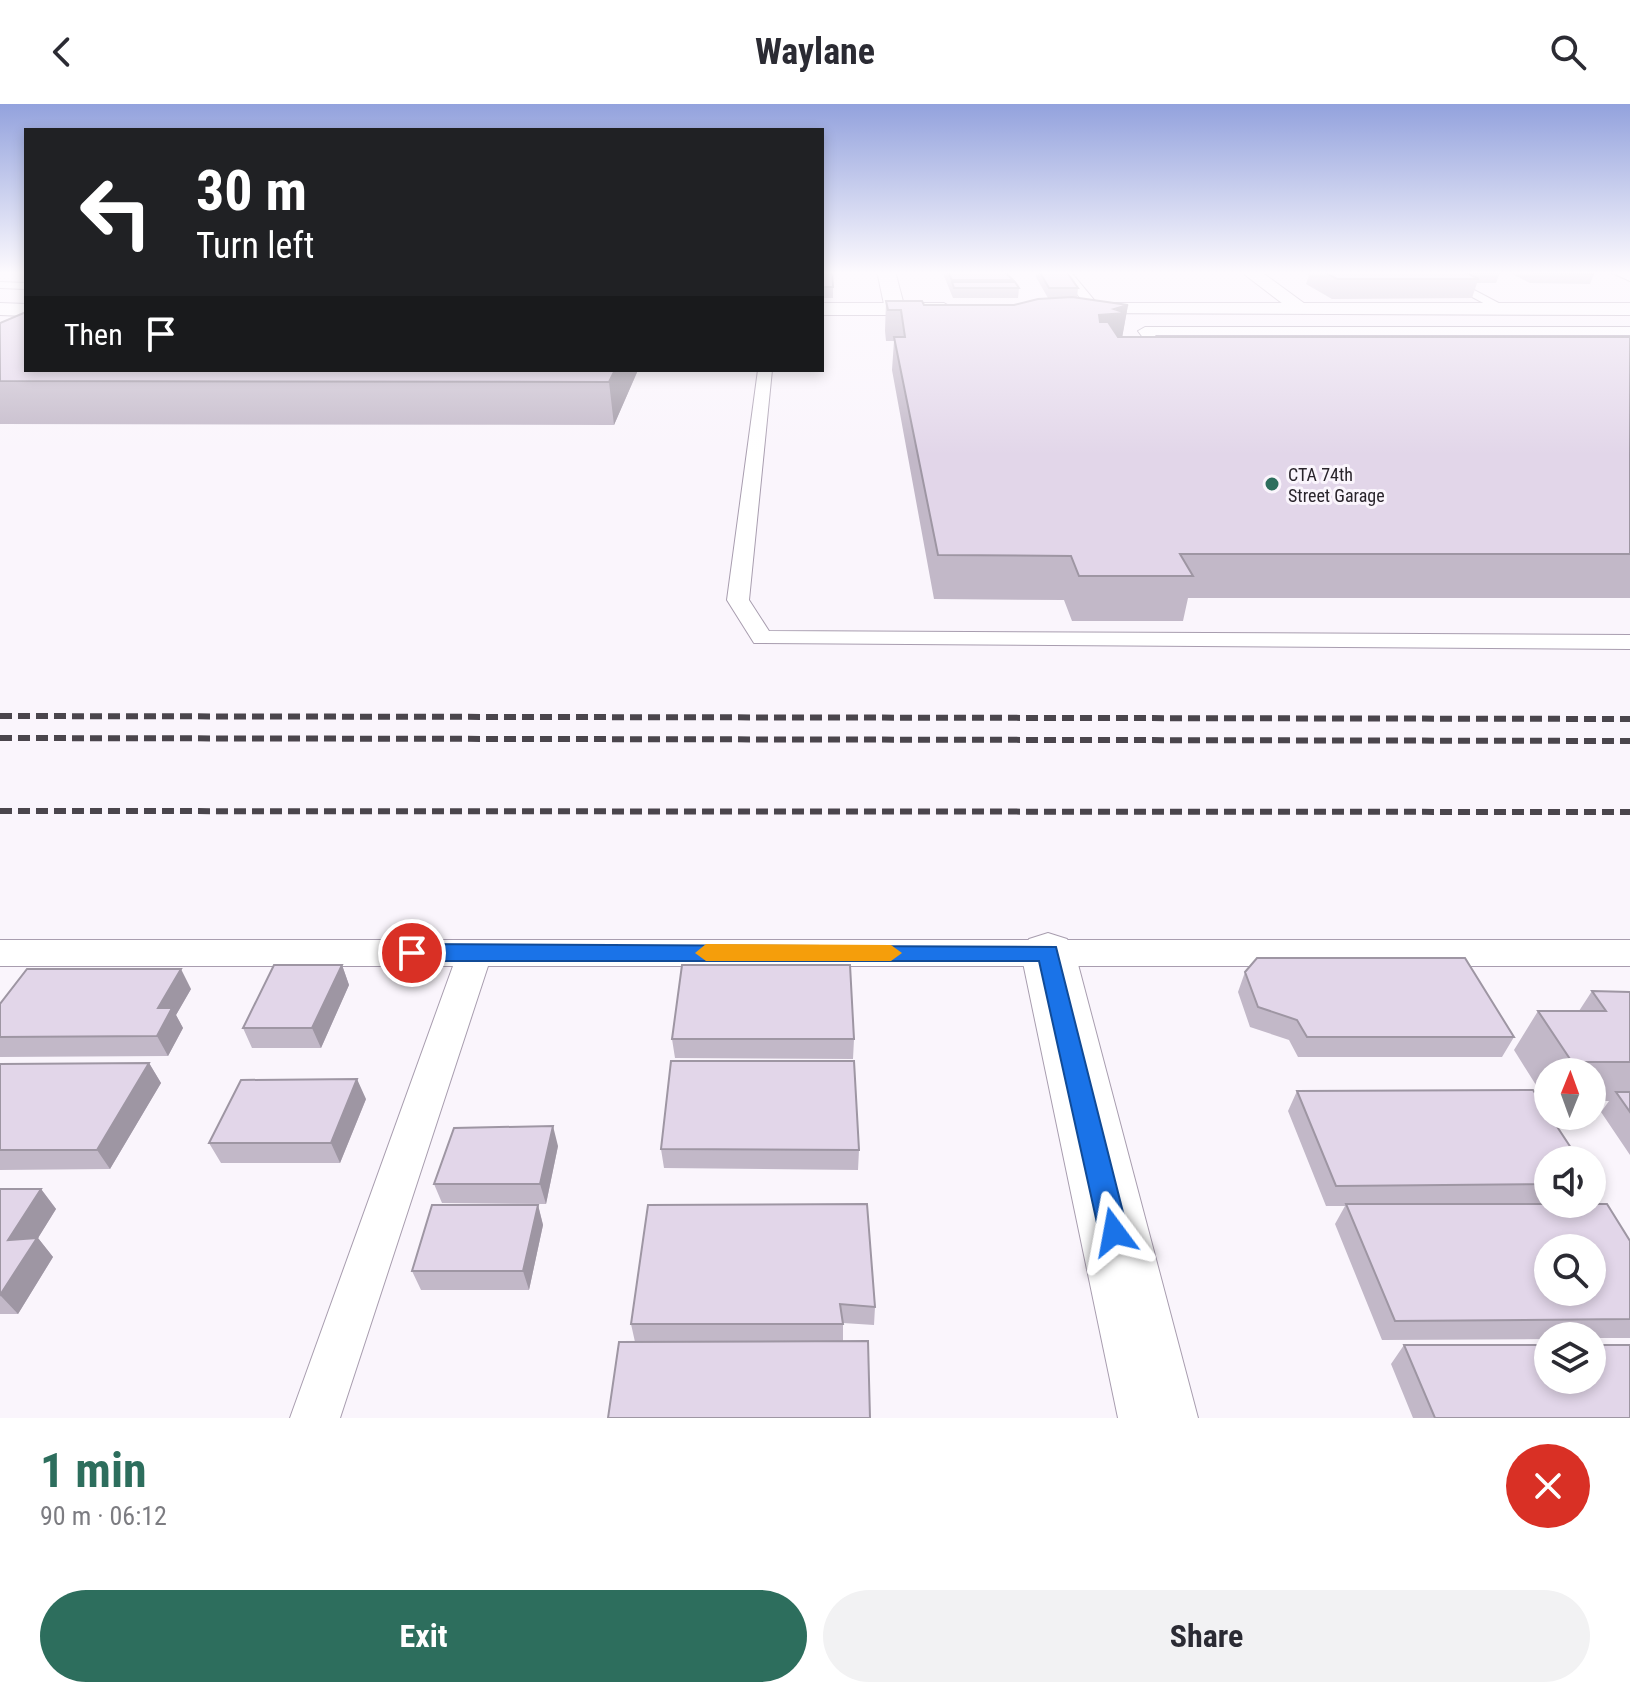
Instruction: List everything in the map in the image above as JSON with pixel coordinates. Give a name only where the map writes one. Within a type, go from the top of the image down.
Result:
[{"type":"street","points":[[1048,953],[1158,1418]]},
{"type":"lane","points":[[1146,332],[1167,360],[1183,360]]},
{"type":"lane","points":[[765,372],[738,600],[762,638],[1630,642]]},
{"type":"lane","points":[[0,953],[1048,953],[1626,959]]},
{"type":"lane","points":[[315,1418],[475,953]]},
{"type":"building","points":[[0,332],[24,332],[24,372],[614,372],[609,382],[0,381]]},
{"type":"building","name":"CTA 74th Street Garage","points":[[904,332],[1115,332],[1118,337],[1630,337],[1630,554],[1180,554],[1193,576],[1079,576],[1071,556],[938,555],[894,337],[905,337]]},
{"type":"building","points":[[1257,958],[1465,958],[1514,1037],[1307,1037],[1297,1020],[1258,1007],[1245,972]]},
{"type":"building","points":[[274,965],[342,965],[312,1028],[243,1028]]},
{"type":"building","points":[[682,965],[850,965],[854,1039],[672,1039]]},
{"type":"building","points":[[27,969],[181,969],[158,1008],[172,1008],[157,1036],[0,1037],[0,1004]]},
{"type":"building","points":[[1592,991],[1630,992],[1630,1062],[1606,1062],[1606,1058],[1569,1058],[1538,1011],[1606,1011]]},
{"type":"building","points":[[671,1061],[854,1061],[859,1150],[661,1149]]},
{"type":"building","points":[[149,1063],[97,1150],[0,1150],[0,1064]]},
{"type":"building","points":[[357,1079],[331,1143],[209,1143],[241,1080]]},
{"type":"building","points":[[1533,1090],[1534,1130],[1559,1130],[1570,1146],[1534,1146],[1534,1184],[1336,1186],[1297,1091]]},
{"type":"building","points":[[1616,1092],[1630,1092],[1630,1112]]},
{"type":"building","points":[[553,1126],[540,1184],[434,1184],[454,1128]]},
{"type":"building","points":[[0,1189],[41,1189],[8,1240],[37,1238],[0,1295]]},
{"type":"building","points":[[867,1204],[875,1307],[840,1304],[843,1324],[631,1324],[648,1205]]},
{"type":"building","points":[[1346,1204],[1534,1204],[1534,1218],[1606,1218],[1607,1204],[1630,1241],[1630,1319],[1395,1321]]},
{"type":"building","points":[[432,1205],[538,1205],[523,1271],[412,1271]]},
{"type":"building","points":[[868,1341],[870,1418],[608,1418],[619,1342]]},
{"type":"building","points":[[1404,1345],[1534,1345],[1534,1394],[1606,1394],[1606,1345],[1630,1345],[1630,1418],[1435,1418]]},
{"type":"railway","points":[[0,716],[1630,719]]},
{"type":"railway","points":[[0,738],[1630,741]]},
{"type":"railway","points":[[0,811],[1630,812]]},
{"type":"slow traffic","points":[[706,953],[891,953]]},
{"type":"place","name":"CTA 74th Street Garage","points":[[1272,484]]},
{"type":"route","points":[[412,953],[1048,953],[1114,1232]]}]
